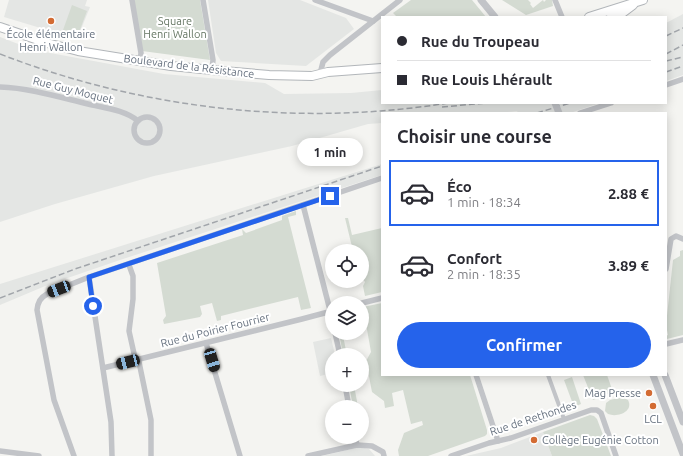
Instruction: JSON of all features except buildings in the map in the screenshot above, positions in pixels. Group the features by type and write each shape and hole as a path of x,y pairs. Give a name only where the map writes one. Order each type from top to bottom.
{"main road":[{"path":"592,16 640,1"},
{"path":"614,16 621,14 640,1"},
{"name":"Boulevard de la Résistance","path":"0,27 47,43 78,51 212,70 269,75 312,76 381,68"}],"street":[{"path":"132,0 141,53 140,61"},
{"path":"203,0 213,60 212,70"},
{"path":"315,0 373,21"},
{"path":"320,74 323,62 330,55 400,0"},
{"path":"481,0 494,16"},
{"path":"487,0 500,16"},
{"path":"555,0 562,16"},
{"path":"667,85 683,80"},
{"name":"Rue Guy Moquet","path":"0,87 16,87 36,91 122,112 138,121"},
{"path":"583,112 608,104"},
{"path":"147,118 156,122 160,131 156,140 147,143 138,139 134,130 138,121 147,118"},
{"path":"74,456 54,400 37,306 38,301 47,294 89,277 129,265 381,178"},
{"path":"303,205 327,296"},
{"path":"667,262 671,239 674,236 681,237"},
{"path":"129,265 133,276 133,298 129,331 135,358 140,362 151,420 151,456"},
{"path":"89,277 111,422 112,456"},
{"path":"369,301 381,298"},
{"name":"Rue du Poirier Fourrier","path":"103,368 325,313"},
{"path":"667,344 683,340"},
{"path":"206,343 240,456"},
{"path":"476,376 498,441"},
{"path":"548,376 564,419"},
{"path":"653,376 683,454"},
{"path":"665,376 683,422"},
{"name":"Rue de Rethondes","path":"450,456 511,438 591,410 596,410 601,413 616,456"},
{"path":"308,456 357,444 372,446 383,452 384,456"},
{"path":"0,451 39,456"}],"shaded area":[{"name":"École élémentaire Henri Wallon","path":"9,0 87,0 85,6 90,7 77,39 4,17"},
{"path":"208,0 300,0 346,18 354,29 306,66 221,61 216,53"},
{"path":"683,14 683,75 667,81 667,22"},
{"path":"0,37 34,50 164,74 265,83 284,94 351,93 381,90 381,104 597,104 573,112 381,112 381,123 368,124 292,146 154,176 55,204 0,222"},
{"path":"381,164 381,175 123,259 50,284 0,305 0,284"},
{"path":"325,339 331,340 333,348 325,348 325,375 320,376 313,342"},
{"name":"Collège Eugénie Cotton","path":"543,432 552,456 466,456 501,448"},
{"path":"360,447 369,449 375,456 322,456"}],"green space":[{"name":"Square Henri Wallon","path":"134,0 200,0 210,60 142,51"},
{"path":"411,0 472,0 485,16 396,16 393,13"},
{"path":"502,0 528,0 533,8 543,0 544,2 546,0 552,0 553,6 526,15"},
{"path":"72,5 87,11 78,35 63,30"},
{"path":"296,211 296,215 288,217 311,308 301,310 298,297 221,316 221,320 217,321 212,303 200,306 202,314 200,317 164,324 163,320 166,316 157,263 243,235 242,229 246,233 282,220 282,216"},
{"path":"345,218 348,218 352,235 381,228 381,292 365,296 363,288 369,288 369,244 351,244"},
{"path":"683,250 683,335 667,339 667,316 673,260 680,256 680,251"},
{"path":"381,303 381,376 470,376 487,434 428,456 399,456 398,450 404,433 423,425 422,421 411,424 403,390 392,393 394,406 385,408 384,401 372,392 369,376 369,356 371,352 369,340 369,306"},
{"path":"340,340 344,340 346,348 342,348"},
{"path":"583,376 607,376 613,392 593,400"},
{"path":"572,377 581,404 574,407 564,380"},
{"path":"350,392 355,392 357,400 352,400"},
{"path":"622,397 628,400 629,404 629,407 624,413 612,415 605,411 606,403 610,400"},
{"path":"590,415 597,419 611,456 552,456 543,432"}],"railway":[{"path":"667,36 683,28"},
{"path":"667,53 683,45"},
{"path":"0,54 54,73 109,88 165,100 221,108 278,113 335,113 392,110 440,104"},
{"path":"667,61 683,57"},
{"path":"667,72 683,66"},
{"path":"442,107 475,104"},
{"path":"540,112 567,104"},
{"path":"0,298 75,269 381,166"}],"place":[{"name":"École élémentaire Henri Wallon","path":"51,21"},
{"name":"Mag Presse","path":"649,393"},
{"name":"LCL","path":"653,406"},
{"name":"Collège Eugénie Cotton","path":"534,440"}],"route":[{"path":"93,306 89,277 129,265 330,196"}]}
